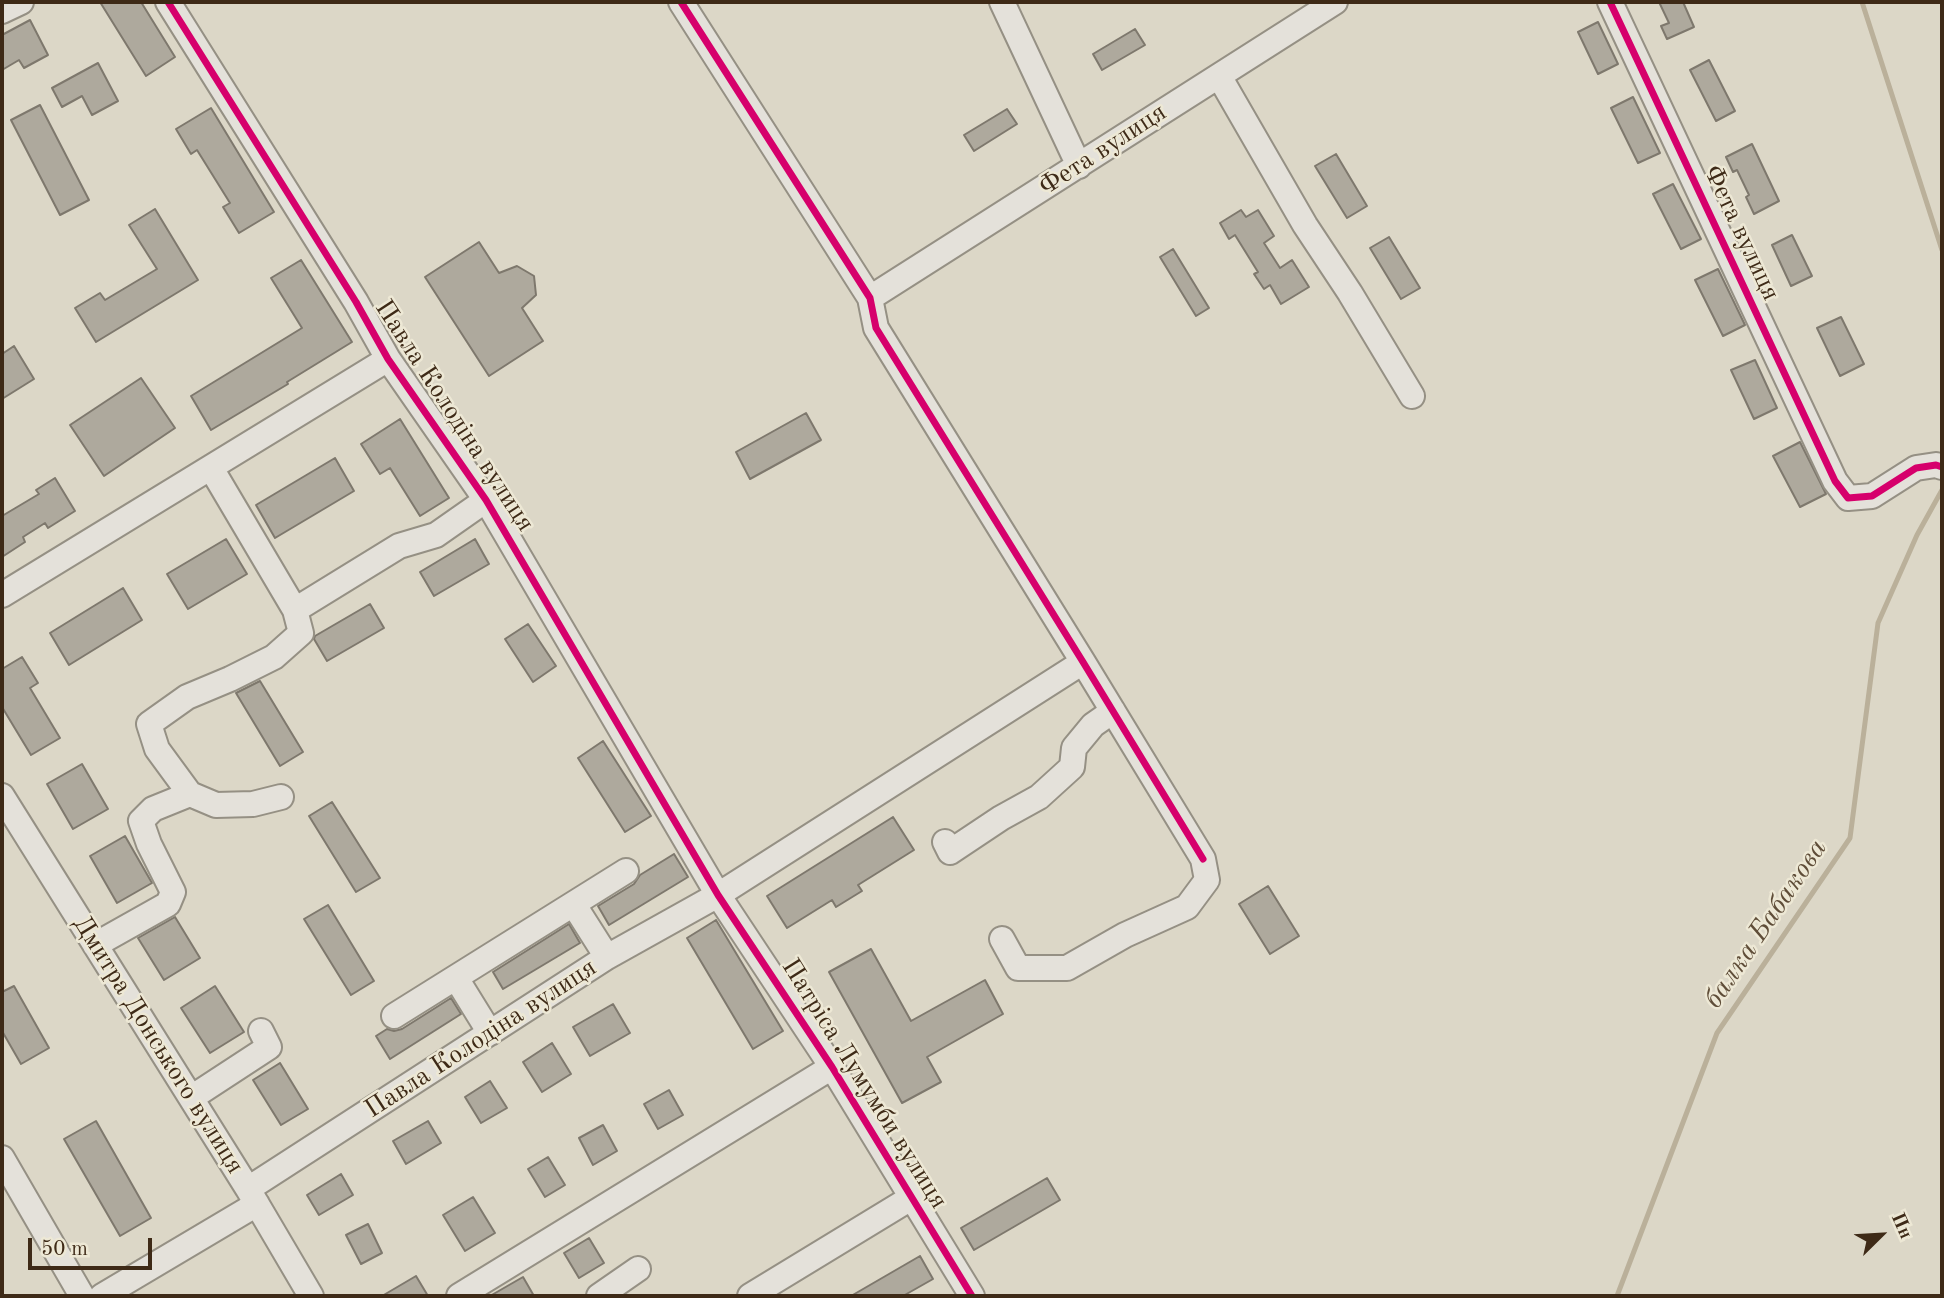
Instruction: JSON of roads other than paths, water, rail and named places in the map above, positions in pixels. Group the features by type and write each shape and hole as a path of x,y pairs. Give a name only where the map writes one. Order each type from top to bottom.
{"street":[{"path":"2,11 21,2"},
{"name":"Павла Колодіна вулиця","path":"168,2 356,302 388,359 486,500 718,895"},
{"path":"681,2 870,298 876,328 1203,859 1207,880 1187,907 1125,935 1067,968 1018,968 1002,939"},
{"path":"1002,2 1079,166"},
{"name":"Фета вулиця","path":"870,298 1335,2"},
{"name":"Фета вулиця","path":"1609,2 1835,481 1848,498 1872,496 1916,468 1936,465 1942,467"},
{"path":"1219,76 1305,225 1412,396"},
{"name":"Павла Колодіна вулиця","path":"2,595 388,359"},
{"path":"211,468 295,610 301,633 274,657 230,680 187,696 149,724 157,749 190,794 216,805 253,804 281,797"},
{"path":"295,610 399,545 436,535 486,500"},
{"name":"Павла Колодіна вулиця","path":"102,1296 490,1033 607,957 718,895 1083,662"},
{"path":"950,852 1001,818 1040,797 1072,767 1074,748 1093,725 1113,711"},
{"path":"95,945 168,904 173,892 149,844 141,821 152,809 190,794"},
{"name":"Дмитра Донського вулиця","path":"2,796 252,1196 311,1296"},
{"path":"394,1016 626,871"},
{"name":"Патріса Лумумби вулиця","path":"718,895 832,1067 972,1296"},
{"path":"573,905 607,957"},
{"path":"456,978 490,1033"},
{"path":"191,1098 269,1047 261,1031"},
{"name":"Патріса Лумумби вулиця","path":"459,1296 832,1067"},
{"path":"2,1158 82,1296"},
{"path":"750,1296 911,1198"},
{"path":"599,1296 638,1269"}],"waterway":[{"name":"балка Бабакова","path":"1862,2 1942,250"},
{"name":"балка Бабакова","path":"1617,1296 1717,1033 1850,838 1878,623 1917,535 1942,490"}]}
